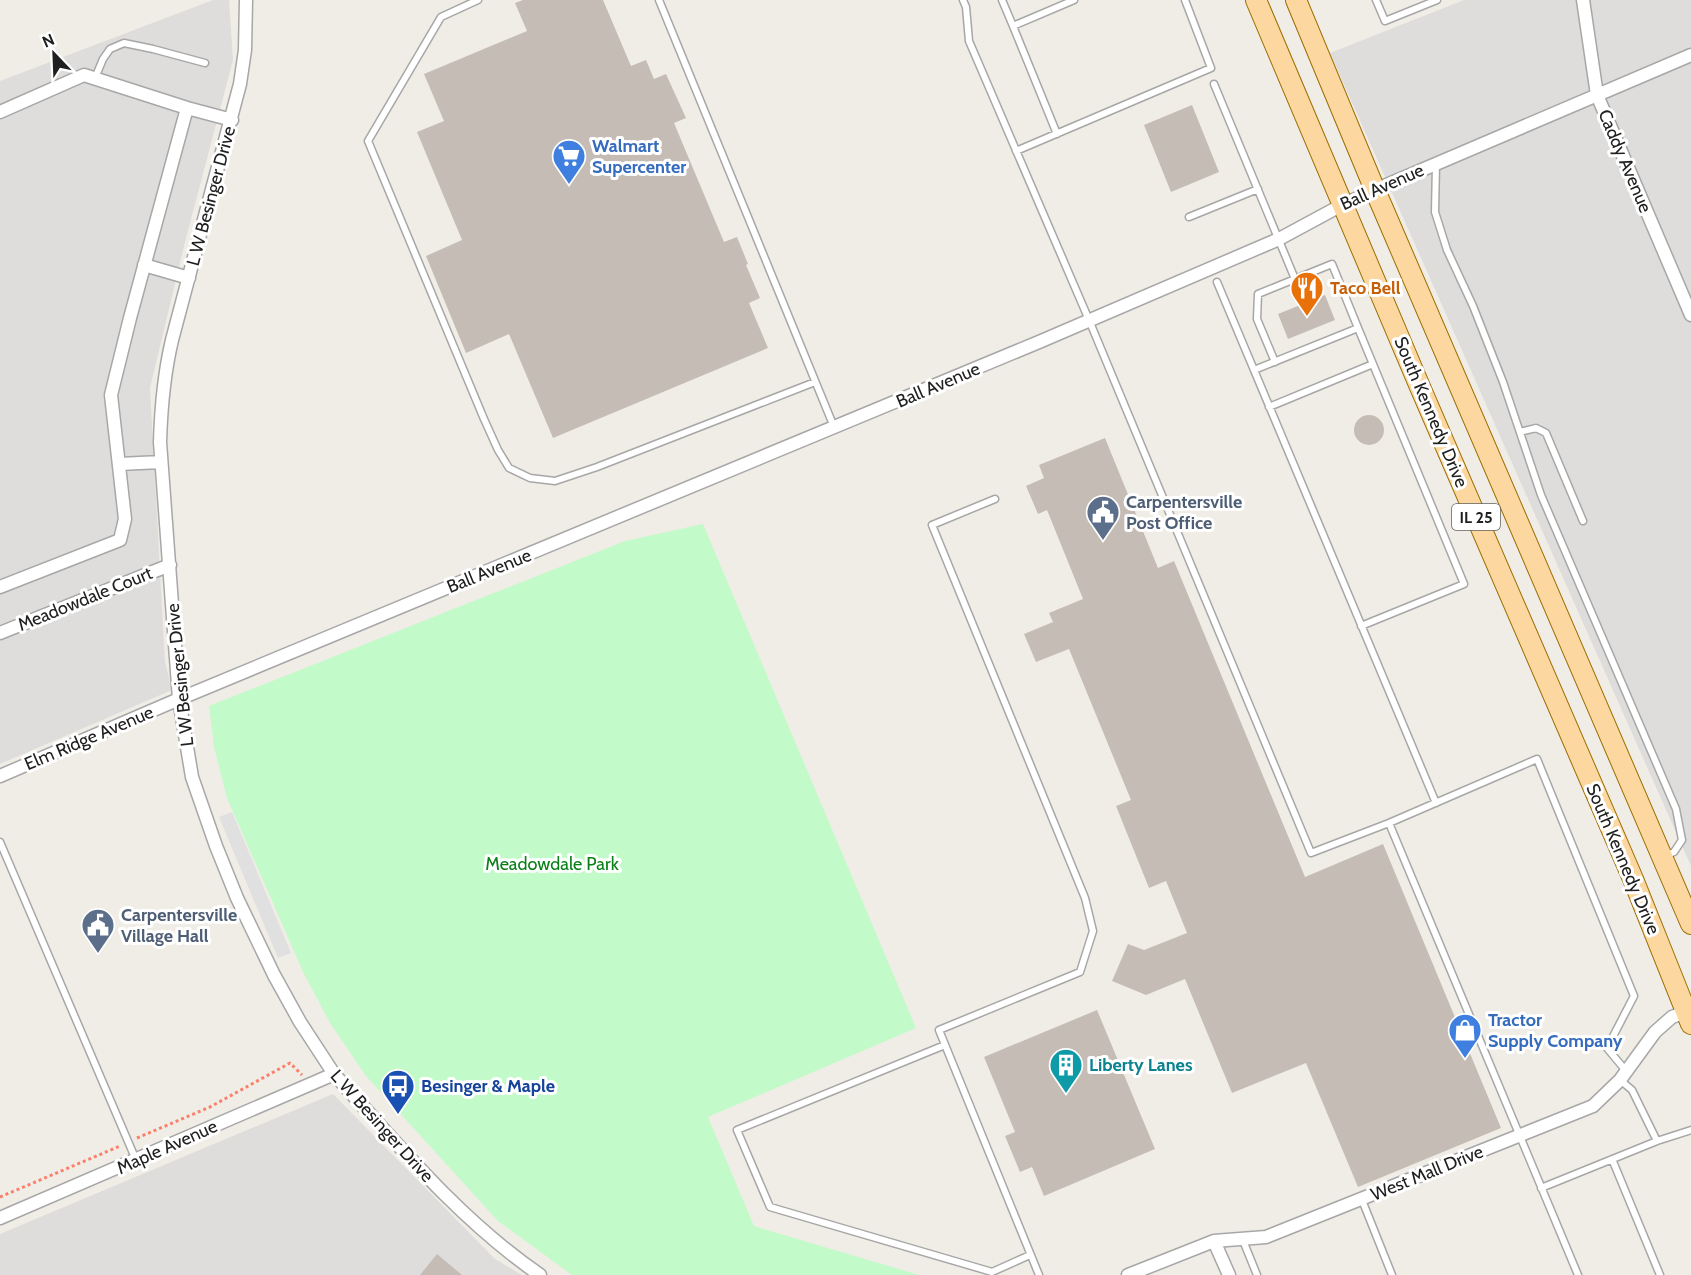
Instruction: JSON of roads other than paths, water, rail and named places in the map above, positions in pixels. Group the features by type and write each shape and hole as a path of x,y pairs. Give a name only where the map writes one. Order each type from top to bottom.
{"main road":[{"name":"South Kennedy Drive","path":"1256,0 1633,879 1689,1015"},
{"name":"South Kennedy Drive","path":"1296,0 1375,190 1691,924"}],"street":[{"name":"L W Besinger Drive","path":"246,0 245,50 240,84 165,370 161,402 161,462 179,699 192,777 220,856 274,975 300,1022 334,1074 459,1210 517,1260 540,1275"},
{"name":"Caddy Avenue","path":"1583,0 1597,95 1691,315"},
{"name":"Ball Avenue","path":"179,699 1089,320 1279,239 1342,204 1691,55"},
{"path":"0,112 84,75 186,108 232,120"},
{"path":"0,587 120,540 125,519 111,395 186,108"},
{"path":"144,265 189,278"},
{"path":"119,464 161,462"},
{"name":"Meadowdale Court","path":"0,633 170,565"},
{"name":"Elm Ridge Avenue","path":"0,776 179,699"},
{"name":"West Mall Drive","path":"1128,1275 1214,1240 1266,1237 1593,1106 1623,1075 1655,1032 1672,1017 1689,1015"},
{"name":"Maple Avenue","path":"0,1218 334,1074"},
{"path":"1214,1240 1229,1275"}],"lane":[{"path":"478,0 441,17 368,141 484,419 509,468 530,478 555,481 597,467 815,382"},
{"path":"659,0 834,428"},
{"path":"964,0 969,41 1089,320 1311,853 1389,823 1537,759 1634,996 1608,1048 1657,1141"},
{"path":"1002,0 1058,134"},
{"path":"1013,26 1074,0"},
{"path":"1016,151 1211,68 1185,0"},
{"path":"1376,0 1385,21 1437,0"},
{"path":"95,79 110,49 124,43 205,63"},
{"path":"1214,84 1295,279"},
{"path":"1436,163 1436,212 1447,250 1490,350 1541,495 1676,809 1682,840 1674,852 1663,857"},
{"path":"1189,217 1258,189"},
{"path":"1275,363 1257,319 1258,294 1332,264 1464,584 1361,626"},
{"path":"1217,282 1436,803"},
{"path":"1254,370 1358,328"},
{"path":"1269,406 1373,363"},
{"path":"1520,432 1536,428 1546,433 1583,521"},
{"path":"995,499 932,525 1085,898 1093,931 1080,972 939,1030 1039,1275"},
{"path":"1389,823 1578,1275"},
{"path":"0,842 136,1161"},
{"path":"945,1044 737,1130 770,1207 992,1272 1030,1255"},
{"path":"1541,1188 1657,1141 1691,1130"},
{"path":"1612,1159 1660,1275"},
{"path":"1362,1200 1392,1275"},
{"path":"1241,1238 1257,1275"}],"place":[{"name":"Walmart Supercenter","path":"569,185"},
{"name":"Taco Bell","path":"1307,317"},
{"name":"Carpentersville Post Office","path":"1103,541"},
{"name":"Carpentersville Village Hall","path":"98,954"},
{"name":"Tractor Supply Company","path":"1465,1059"},
{"name":"Liberty Lanes","path":"1066,1094"},
{"name":"Besinger & Maple","path":"398,1115"}],"park label":[{"name":"Meadowdale Park","path":"552,864"}]}
